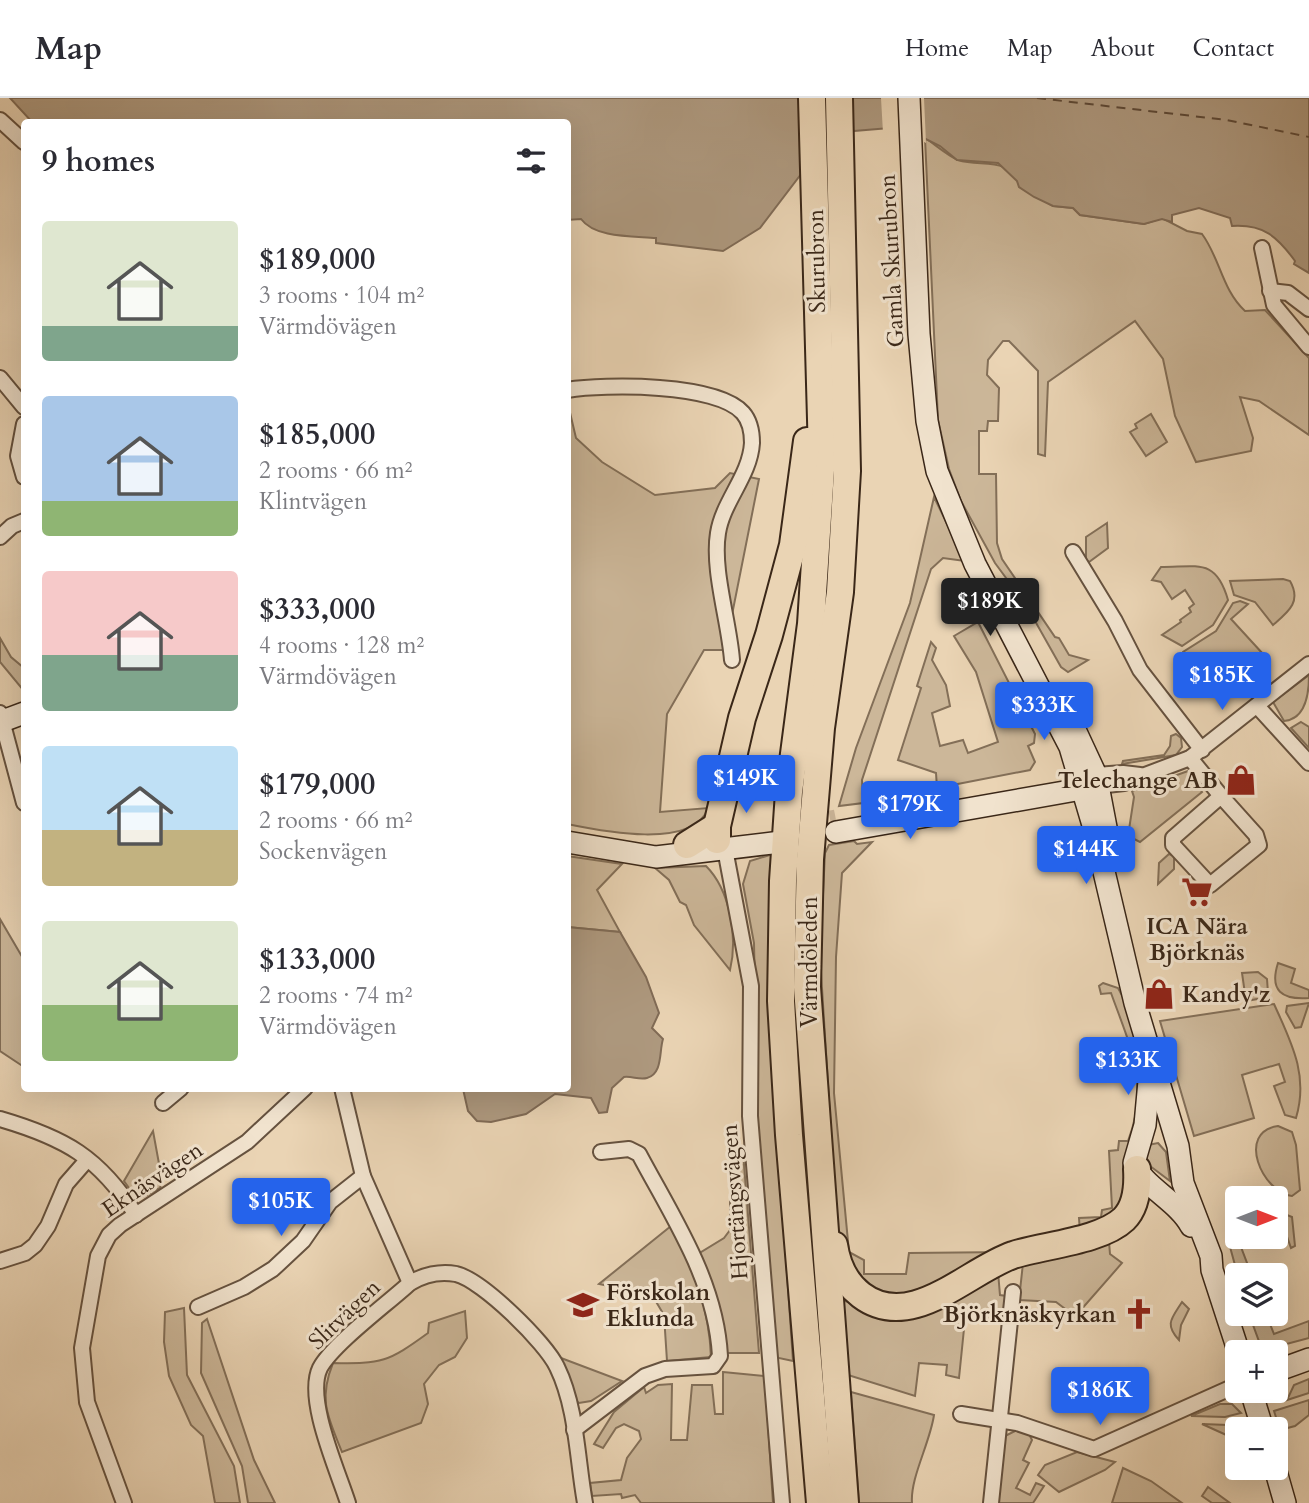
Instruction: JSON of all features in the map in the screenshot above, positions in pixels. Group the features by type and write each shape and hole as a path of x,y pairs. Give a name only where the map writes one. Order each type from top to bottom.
{"highway":[{"name":"Skurubron","path":"811,98 817,310 825,423"},
{"name":"Skurubron","path":"825,423 839,98"},
{"path":"687,845 723,842 732,761 825,423"},
{"name":"Värmdöleden","path":"825,423 840,592 821,728 810,859 807,987 811,1074 845,1503"},
{"name":"Värmdöleden","path":"820,1503 789,1135 781,947 789,792 807,662 820,526 825,423"},
{"path":"811,1074 821,1096 836,1259 852,1287 878,1304 906,1306 924,1302 976,1271 1008,1257 1114,1227 1133,1207 1137,1188 1138,1156"}],"main road":[{"name":"Gamla Skurubron","path":"909,98 919,334 927,421 937,471 975,564 1067,713 1089,781 1107,823 1120,937 1151,1061"},
{"path":"1,718 21,714"},
{"path":"836,826 1089,781"},
{"path":"571,843 656,857 723,842 780,837"},
{"path":"638,852 687,845"},
{"path":"1151,1061 1156,1067 1178,1146 1183,1183 1211,1256 1212,1270"},
{"path":"1151,1061 1149,1101 1138,1156 1188,1220 1212,1270 1235,1340"},
{"path":"1138,1156 1148,1137 1165,1135 1178,1146"},
{"path":"1288,1367 1309,1359"},
{"path":"1278,1480 1285,1503"}],"street":[{"path":"0,120 21,139"},
{"path":"1262,248 1274,305 1309,348"},
{"path":"1270,291 1288,293 1309,309"},
{"path":"0,378 21,403"},
{"path":"571,389 605,385 643,386 720,399 743,414 750,425 752,446 740,479 726,504 718,534 732,660"},
{"path":"21,440 18,456 21,466"},
{"path":"0,537 21,522"},
{"path":"1073,552 1115,621 1140,670 1222,796 1256,835 1259,845 1210,885 1173,845 1173,838 1222,796"},
{"path":"1089,781 1123,773 1141,776 1196,754 1309,664"},
{"path":"1258,707 1309,763"},
{"path":"1,718 5,756 21,796"},
{"name":"Hjortängsvägen","path":"723,842 751,986 750,1116 782,1503"},
{"path":"163,1103 176,1092"},
{"name":"Eknäsvägen","path":"124,1503 87,1402 82,1348 95,1267 103,1243 120,1225 247,1142 301,1092"},
{"path":"343,1092 363,1176 410,1283 442,1273 459,1275 477,1284 548,1350 562,1380 574,1430 585,1503"},
{"path":"0,1119 52,1135 73,1146 112,1181 136,1215"},
{"path":"574,1430 645,1376 665,1369 713,1366 720,1356 711,1301 690,1247 639,1154 629,1149 601,1152"},
{"path":"0,1261 25,1253 35,1245 48,1226 66,1184 87,1160"},
{"path":"198,1307 244,1287 273,1269 303,1241 330,1202 363,1176"},
{"name":"Slitvägen","path":"348,1503 317,1401 320,1369 330,1354 410,1283"},
{"path":"991,1503 1013,1292"},
{"path":"961,1414 999,1419 1094,1449 1225,1390"}],"shaded area":[{"path":"10,98 1309,98 1309,273 1294,264 1295,261 1288,252 1268,233 1252,227 1232,226 1230,218 1199,208 1172,215 1172,222 1162,219 1144,224 1080,215 1073,208 1053,206 1034,197 1019,187 1017,181 998,163 957,160 940,146 902,127 854,131 805,169 760,228 723,251 656,243 656,238 605,233 595,230 581,219 571,220 571,119 29,119"},
{"path":"925,138 958,160 993,164 1009,170 1020,187 1053,206 1073,208 1080,215 1144,224 1162,218 1187,231 1202,234 1237,303 1245,311 1265,310 1309,358 1309,435 1259,401 1240,397 1253,438 1251,451 1196,462 1175,416 1163,359 1135,321 1048,382 1045,456 1038,454 1038,371 1009,341 1003,341 988,360 987,375 999,388 998,421 988,421 987,431 979,431 979,474 996,474 997,543 1002,559 1069,655 1088,660 1068,672 1061,667 1026,605 995,563 961,501 949,469 938,420"},
{"path":"1151,414 1167,442 1146,456 1130,432 1137,428 1135,424"},
{"path":"571,417 576,438 602,462 655,495 715,488 730,473 759,479 725,650 704,650 667,714 660,812 708,808 699,821 685,829 666,833 601,830 571,825"},
{"path":"934,497 965,561 943,558 931,569 862,780 863,803 839,806 856,748 910,603"},
{"path":"1107,523 1108,548 1089,562 1086,560 1086,537"},
{"path":"1195,566 1211,571 1218,577 1228,600 1213,625 1182,646 1162,635 1181,622 1180,620 1191,612 1189,608 1194,604 1185,590 1172,599 1161,582 1152,580 1161,567"},
{"path":"1230,581 1290,581 1295,595 1294,601 1273,625 1255,602 1234,595"},
{"path":"1240,601 1248,604 1231,619 1263,654 1230,656 1258,658 1261,661 1234,686 1190,680 1177,665 1183,652 1216,631 1233,603"},
{"path":"978,622 1035,734 1034,743 1028,746 1035,762 1030,770 937,788 936,773 898,760 921,688 917,686 931,642 936,648 932,660 946,685 950,706 932,713 940,746 963,740 968,753 998,742 976,672 954,636"},
{"path":"0,638 11,657 21,665 21,687 0,662"},
{"path":"1309,675 1307,697 1302,710 1297,716 1284,721 1273,702"},
{"path":"1301,722 1309,727 1309,748 1291,728"},
{"path":"1176,734 1181,738 1182,747 1176,755 1122,764 1123,761 1164,755 1170,746 1171,736"},
{"path":"1188,771 1202,792 1140,842 1128,836 1134,797 1132,791"},
{"path":"854,841 857,844 872,842 842,873 836,957 834,1093 849,1252 864,1260 864,1274 906,1274 909,1253 1009,1252 921,1296 878,1294 846,1264 837,1228 820,956 825,853 829,845"},
{"path":"773,854 769,1012 793,1361 774,1357 758,1144 754,943 743,884 750,861"},
{"path":"1169,854 1174,856 1174,869 1158,884 1159,863"},
{"path":"571,857 622,864 597,890 620,932 571,927"},
{"path":"706,866 721,888 730,915 733,943 730,970 694,925 686,905 680,902 669,880 655,868"},
{"path":"0,919 21,955 21,1065 0,1051"},
{"path":"571,927 620,932 646,977 659,1013 652,1028 663,1039 656,1072 641,1079 624,1077 612,1088 607,1112 599,1113 591,1098 555,1094 526,1114 491,1122 477,1121 468,1111 464,1092 571,1092"},
{"path":"795,951 828,1421 830,1503 794,1031"},
{"path":"1278,963 1295,969 1291,983 1309,990 1309,998 1292,997 1280,992 1275,981"},
{"path":"1258,972 1267,979 1268,993 1263,998 1246,1001 1242,973"},
{"path":"1103,983 1118,988 1133,1019 1145,1071 1144,1106 1141,1123 1129,1153 1130,1185 1125,1204 1107,1222 1080,1233 1079,1218 1101,1217 1102,1210 1112,1208 1109,1151 1118,1150 1119,1141 1128,1141 1137,1101 1131,1048 1111,993 1101,994 1099,986"},
{"path":"1309,1003 1301,1027 1295,1028 1286,1012 1287,1006"},
{"path":"1274,1004 1292,1045 1299,1073 1296,1118 1285,1115 1274,1086 1285,1082 1279,1064 1242,1075 1254,1118 1194,1136 1160,1021"},
{"path":"1278,1126 1292,1132 1296,1145 1300,1190 1292,1196 1288,1195 1288,1186 1271,1184 1258,1162 1258,1139 1265,1131"},
{"path":"153,1131 162,1180 160,1188 143,1197 134,1195 124,1181"},
{"path":"1158,1143 1166,1152 1170,1181 1146,1163 1144,1154 1148,1145"},
{"path":"737,1151 743,1152 759,1353 725,1353 698,1254 724,1238 730,1230 730,1157"},
{"path":"1288,1215 1292,1217 1295,1246 1291,1248 1288,1240"},
{"path":"671,1226 687,1258 704,1305 711,1357 667,1361 664,1315 652,1295 599,1284"},
{"path":"1109,1242 1110,1254 1122,1263 1080,1311 1068,1311 1056,1302 1019,1300 1023,1263"},
{"path":"1231,1250 1242,1250 1247,1263 1234,1263"},
{"path":"998,1272 1000,1295 1007,1296 1004,1319 997,1318 996,1322 965,1319 959,1378 946,1375 947,1365 919,1363 915,1396 848,1375 843,1300 892,1320 921,1317"},
{"path":"1182,1302 1189,1309 1181,1325 1179,1340 1172,1330 1171,1321"},
{"path":"184,1308 187,1375 234,1466 240,1503 215,1503 203,1436 191,1425 169,1376 164,1342 165,1312"},
{"path":"465,1311 467,1338 455,1357 439,1365 424,1384 428,1404 421,1423 342,1452 327,1408 326,1388 333,1363 374,1362 393,1356 428,1333 429,1323"},
{"path":"207,1319 254,1460 275,1503 248,1503 242,1466 201,1373 202,1323"},
{"path":"1309,1321 1309,1338 1288,1344 1288,1340 1259,1340 1253,1326 1271,1326 1274,1334"},
{"path":"561,1358 622,1381 591,1401 579,1403 574,1399"},
{"path":"723,1372 765,1376 773,1503 641,1503 635,1495 622,1498 621,1494 592,1496 590,1483 621,1480 627,1458 641,1439 639,1431 624,1424 616,1428 603,1448 594,1444 614,1412 644,1387 646,1393 658,1385 672,1384 671,1440 687,1440 692,1385 712,1385 715,1414 723,1414"},
{"path":"1309,1379 1309,1393 1288,1400 1294,1385"},
{"path":"851,1392 934,1415 914,1483 912,1503 859,1503"},
{"path":"1309,1400 1309,1415 1295,1426 1288,1428 1288,1417 1276,1417 1274,1411"},
{"path":"1220,1404 1232,1404 1241,1413 1225,1417 1191,1416"},
{"path":"1202,1424 1225,1425 1225,1434"},
{"path":"1017,1430 1029,1434 1032,1440 1023,1460 1029,1463 1016,1488 1030,1495 1036,1483 1044,1486 1033,1503 998,1503 1005,1436"},
{"path":"1077,1452 1115,1462 1105,1470 1059,1492 1038,1475 1045,1465"},
{"path":"1123,1468 1151,1481 1182,1503 1112,1503"},
{"path":"1208,1487 1230,1503 1212,1503 1202,1496"}],"pier":[{"path":"881,98 924,98 926,143 902,130 883,133"}],"ferry route":[{"path":"1037,98 1227,120 1309,137"}],"tunnel":[{"path":"800,827 836,820"}],"place":[{"name":"Telechange AB","path":"1241,780"},
{"name":"ICA Nära Björknäs","path":"1197,892"},
{"name":"Kandy'z","path":"1159,994"},
{"name":"Förskolan Eklunda","path":"583,1305"},
{"name":"Björknäskyrkan","path":"1139,1314"}]}
